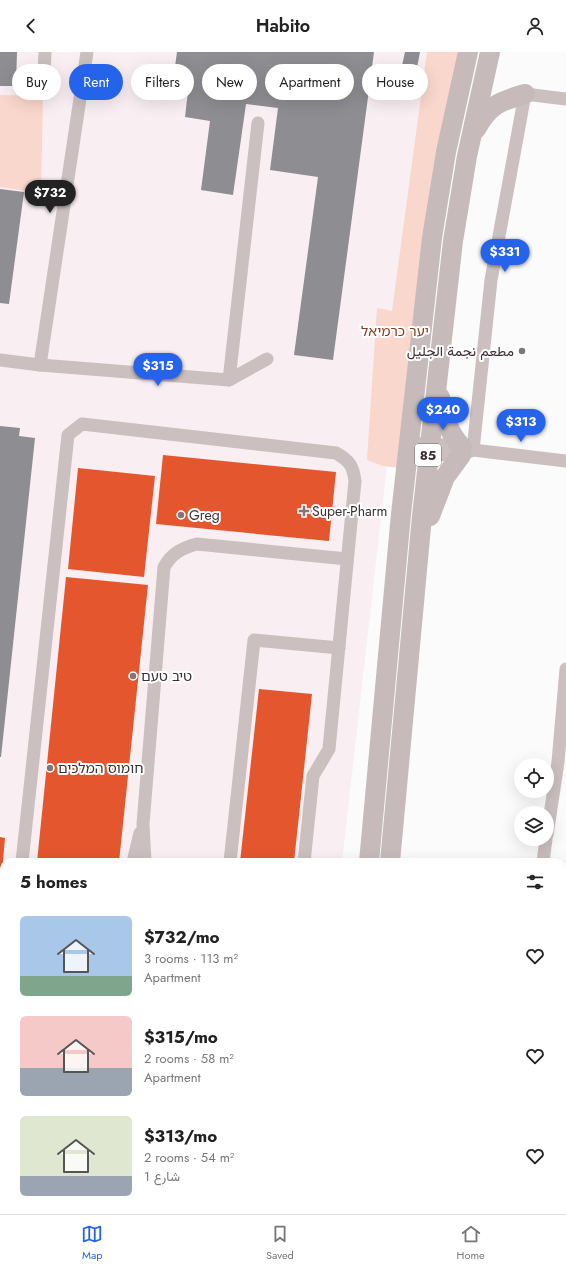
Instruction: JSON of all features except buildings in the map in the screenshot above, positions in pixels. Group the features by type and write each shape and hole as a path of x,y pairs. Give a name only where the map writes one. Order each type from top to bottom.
{"highway":[{"name":"85","path":"369,858 409,444 439,192 468,52"},
{"name":"85","path":"390,858 418,552 453,240 470,140 490,52"},
{"path":"490,52 494,76 498,83 512,93 525,94"},
{"path":"470,140 482,118 493,106 505,99 525,94"},
{"path":"418,552 438,492 445,477 465,451 449,430 444,418 437,383"}],"street":[{"path":"44,64 45,52"},
{"path":"40,365 87,52"},
{"path":"465,451 491,280 525,94 566,99"},
{"path":"229,380 258,123"},
{"path":"0,360 40,365 229,380 267,360"},
{"path":"22,858 68,435 82,424 336,453 346,458 353,468 355,481 329,749 313,776 304,858"},
{"path":"409,444 429,448 446,456 465,451 566,461"},
{"path":"145,858 143,824 164,567 169,559 186,547 197,544 347,559"},
{"path":"230,858 254,640 339,648"},
{"path":"551,806 558,762 566,669"},
{"path":"134,858 143,824"},
{"path":"544,858 545,846"}],"shaded area":[{"path":"0,52 438,52 428,104 342,858 0,858"}],"green space":[{"name":"יער כרמיאל","path":"427,52 463,52 400,468 383,466 367,460 377,308 392,311 421,100 428,100 428,64 425,64"},
{"path":"0,95 12,95 12,100 43,100 41,193 0,187"}],"place":[{"name":"مطعم نجمة الجليل","path":"522,351"},
{"name":"Super-Pharm","path":"304,511"},
{"name":"Greg","path":"181,515"},
{"name":"טיב טעם","path":"133,676"},
{"name":"חומוס המלכים","path":"50,768"}]}
